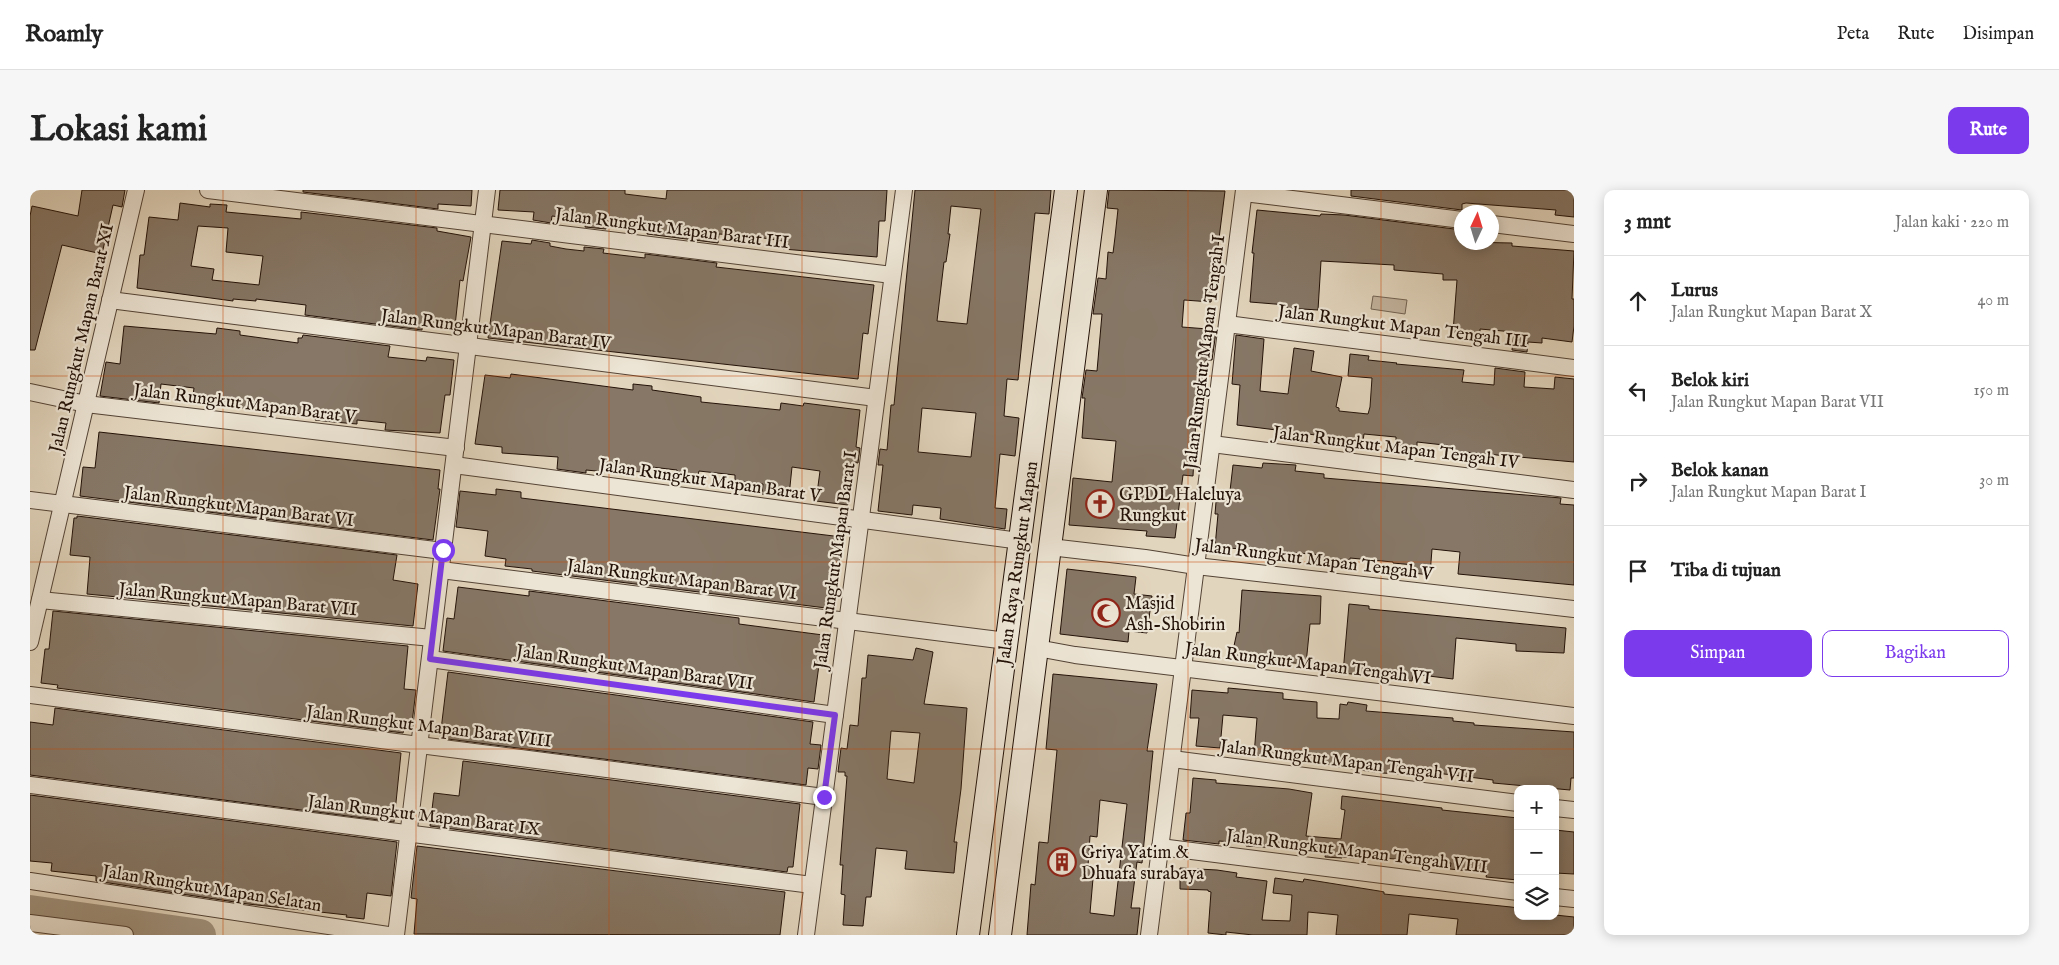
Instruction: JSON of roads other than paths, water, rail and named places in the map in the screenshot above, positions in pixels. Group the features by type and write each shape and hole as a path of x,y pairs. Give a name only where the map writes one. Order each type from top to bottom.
{"street":[{"name":"Jalan Rungkut Mapan Barat XI","path":"30,642 136,190"},
{"name":"Jalan Rungkut Mapan Barat III","path":"208,190 892,275"},
{"path":"396,935 487,190"},
{"name":"Jalan Rungkut Mapan Barat I","path":"806,935 904,190"},
{"name":"Jalan Raya Rungkut Mapan","path":"968,935 1066,190"},
{"name":"Jalan Raya Rungkut Mapan","path":"1000,935 1096,190"},
{"path":"1244,191 1454,219"},
{"name":"Jalan Rungkut Mapan Tengah I","path":"1149,935 1244,191"},
{"path":"1499,225 1574,234"},
{"name":"Jalan Rungkut Mapan Barat IV","path":"110,300 876,398"},
{"path":"1052,300 1081,301"},
{"name":"Jalan Rungkut Mapan Tengah III","path":"1227,324 1574,368"},
{"name":"Jalan Rungkut Mapan Barat V","path":"30,392 86,404 456,448"},
{"name":"Jalan Rungkut Mapan Tengah IV","path":"1212,444 1574,490"},
{"name":"Jalan Rungkut Mapan Barat V","path":"454,465 1020,541"},
{"name":"Jalan Rungkut Mapan Barat VI","path":"30,500 443,550"},
{"name":"Jalan Rungkut Mapan Tengah V","path":"1050,547 1574,610"},
{"name":"Jalan Rungkut Mapan Barat VI","path":"441,570 1007,641"},
{"name":"Jalan Rungkut Mapan Barat VII","path":"40,600 432,638"},
{"name":"Jalan Rungkut Mapan Tengah VI","path":"1037,648 1075,655 1574,716"},
{"name":"Jalan Rungkut Mapan Barat VII","path":"430,659 835,715"},
{"name":"Jalan Rungkut Mapan Barat VIII","path":"30,695 824,797"},
{"name":"Jalan Rungkut Mapan Tengah VII","path":"1172,759 1514,802"},
{"name":"Jalan Rungkut Mapan Barat IX","path":"30,785 812,885"},
{"path":"1559,808 1574,810"},
{"name":"Jalan Rungkut Mapan Tengah VIII","path":"1160,847 1514,891"},
{"name":"Jalan Rungkut Mapan Selatan","path":"30,881 388,935"},
{"path":"1559,897 1574,899"},
{"path":"30,923 125,935"}],"waterway":[{"path":"30,911 200,935"}],"place":[{"name":"GPDL Haleluya Rungkut","path":"1100,504"},
{"name":"Masjid Ash-Shobirin","path":"1106,613"},
{"name":"Griya Yatim & Dhuafa surabaya","path":"1062,862"}]}
